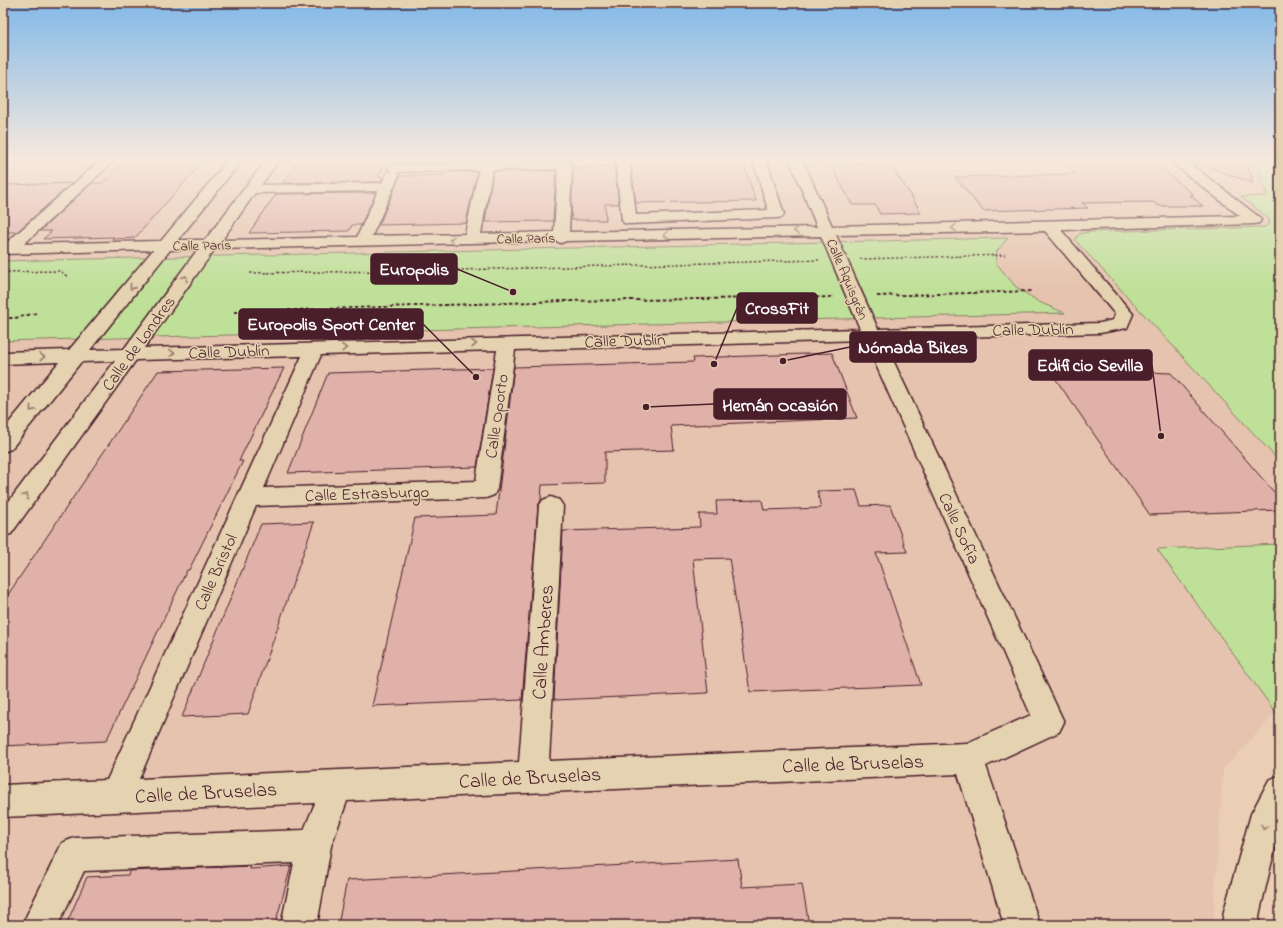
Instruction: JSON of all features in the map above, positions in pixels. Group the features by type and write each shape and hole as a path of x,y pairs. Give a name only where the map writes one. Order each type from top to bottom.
{"main road":[{"path":"6,249 59,202"},
{"path":"3,444 201,202"},
{"name":"Calle de Londres","path":"3,527 240,202"},
{"path":"362,242 380,202"},
{"path":"472,240 479,202"},
{"path":"561,238 563,202"},
{"path":"627,202 629,220 777,214 773,202"},
{"name":"Calle Aquisgrán","path":"814,202 871,334"},
{"name":"Calle París","path":"6,249 561,238 1254,220 1231,202"},
{"name":"Calle Dublín","path":"3,358 1100,328 1121,324 1124,314 1049,226"},
{"name":"Calle Sofía","path":"871,334 1049,722"},
{"name":"Calle Oporto","path":"486,489 507,344"},
{"name":"Calle Bristol","path":"116,796 314,349"},
{"name":"Calle Estrasburgo","path":"249,496 486,489"},
{"name":"Calle Amberes","path":"533,777 551,506"},
{"name":"Calle de Bruselas","path":"3,801 968,758 1049,722"},
{"path":"968,758 1022,925"},
{"path":"299,925 314,846 337,786"},
{"path":"1240,925 1242,911 1267,814 1280,791"},
{"path":"40,925 74,855 314,846"}],"path":[{"path":"250,273 450,270 1005,255"},
{"path":"3,272 60,271 68,277"},
{"path":"234,312 573,301 1032,291"},
{"path":"3,318 15,318 37,313"}],"shaded area":[{"path":"3,202 1280,202 1280,708 1223,770 1213,925 3,925"}],"green space":[{"path":"1248,202 1280,202 1280,462 1075,240 1079,234 1088,232 1265,227 1270,223 1268,218"},
{"path":"1008,238 997,251 996,263 1016,287 1039,302 1065,313 3,341 3,261"},
{"path":"1280,544 1280,708 1276,713 1157,549"}],"building":[{"path":"3,202 50,202 17,232 3,232"},
{"path":"71,202 167,202 135,238 112,239 114,237 43,239 52,231 40,231"},
{"path":"270,202 372,202 361,225 352,225 349,231 249,233"},
{"path":"389,202 470,202 466,223 379,225"},
{"path":"488,202 554,202 553,221 485,222"},
{"path":"572,202 619,202 619,204 605,204 606,220 571,220"},
{"path":"636,202 678,202 636,203"},
{"path":"851,202 915,202 921,213 880,214 875,205 852,205"},
{"path":"976,202 1131,202 1082,203 1088,208 983,211"},
{"path":"1153,202 1199,202 1203,206 1159,206"},
{"path":"832,353 857,418 671,426 674,450 605,452 605,483 542,485 541,500 538,506 522,700 372,706 415,518 496,515 514,367 694,362 693,358"},
{"path":"284,368 239,461 243,461 189,570 187,570 106,741 3,746 3,602 158,371"},
{"path":"493,368 477,467 288,473 328,373"},
{"path":"1048,368 1171,373 1280,499 1280,510 1150,515"},
{"path":"856,490 861,506 890,505 907,552 876,553 921,685 750,692 729,558 693,559 708,693 554,699 563,531 700,527 699,514 717,514 716,501 762,500 764,510 821,508 817,491"},
{"path":"314,522 248,714 182,717 261,524"},
{"path":"738,859 742,887 802,884 809,925 338,925 347,880"},
{"path":"251,866 250,869 291,866 275,925 66,925 87,877 128,875 129,871"}],"place":[{"name":"Europolis","path":"513,292"},
{"name":"Nómada Bikes","path":"783,361"},
{"name":"CrossFit","path":"714,364"},
{"name":"Europolis Sport Center","path":"476,377"},
{"name":"Hernán Ocasión","path":"646,407"},
{"name":"Edificio Sevilla","path":"1161,436"}]}
